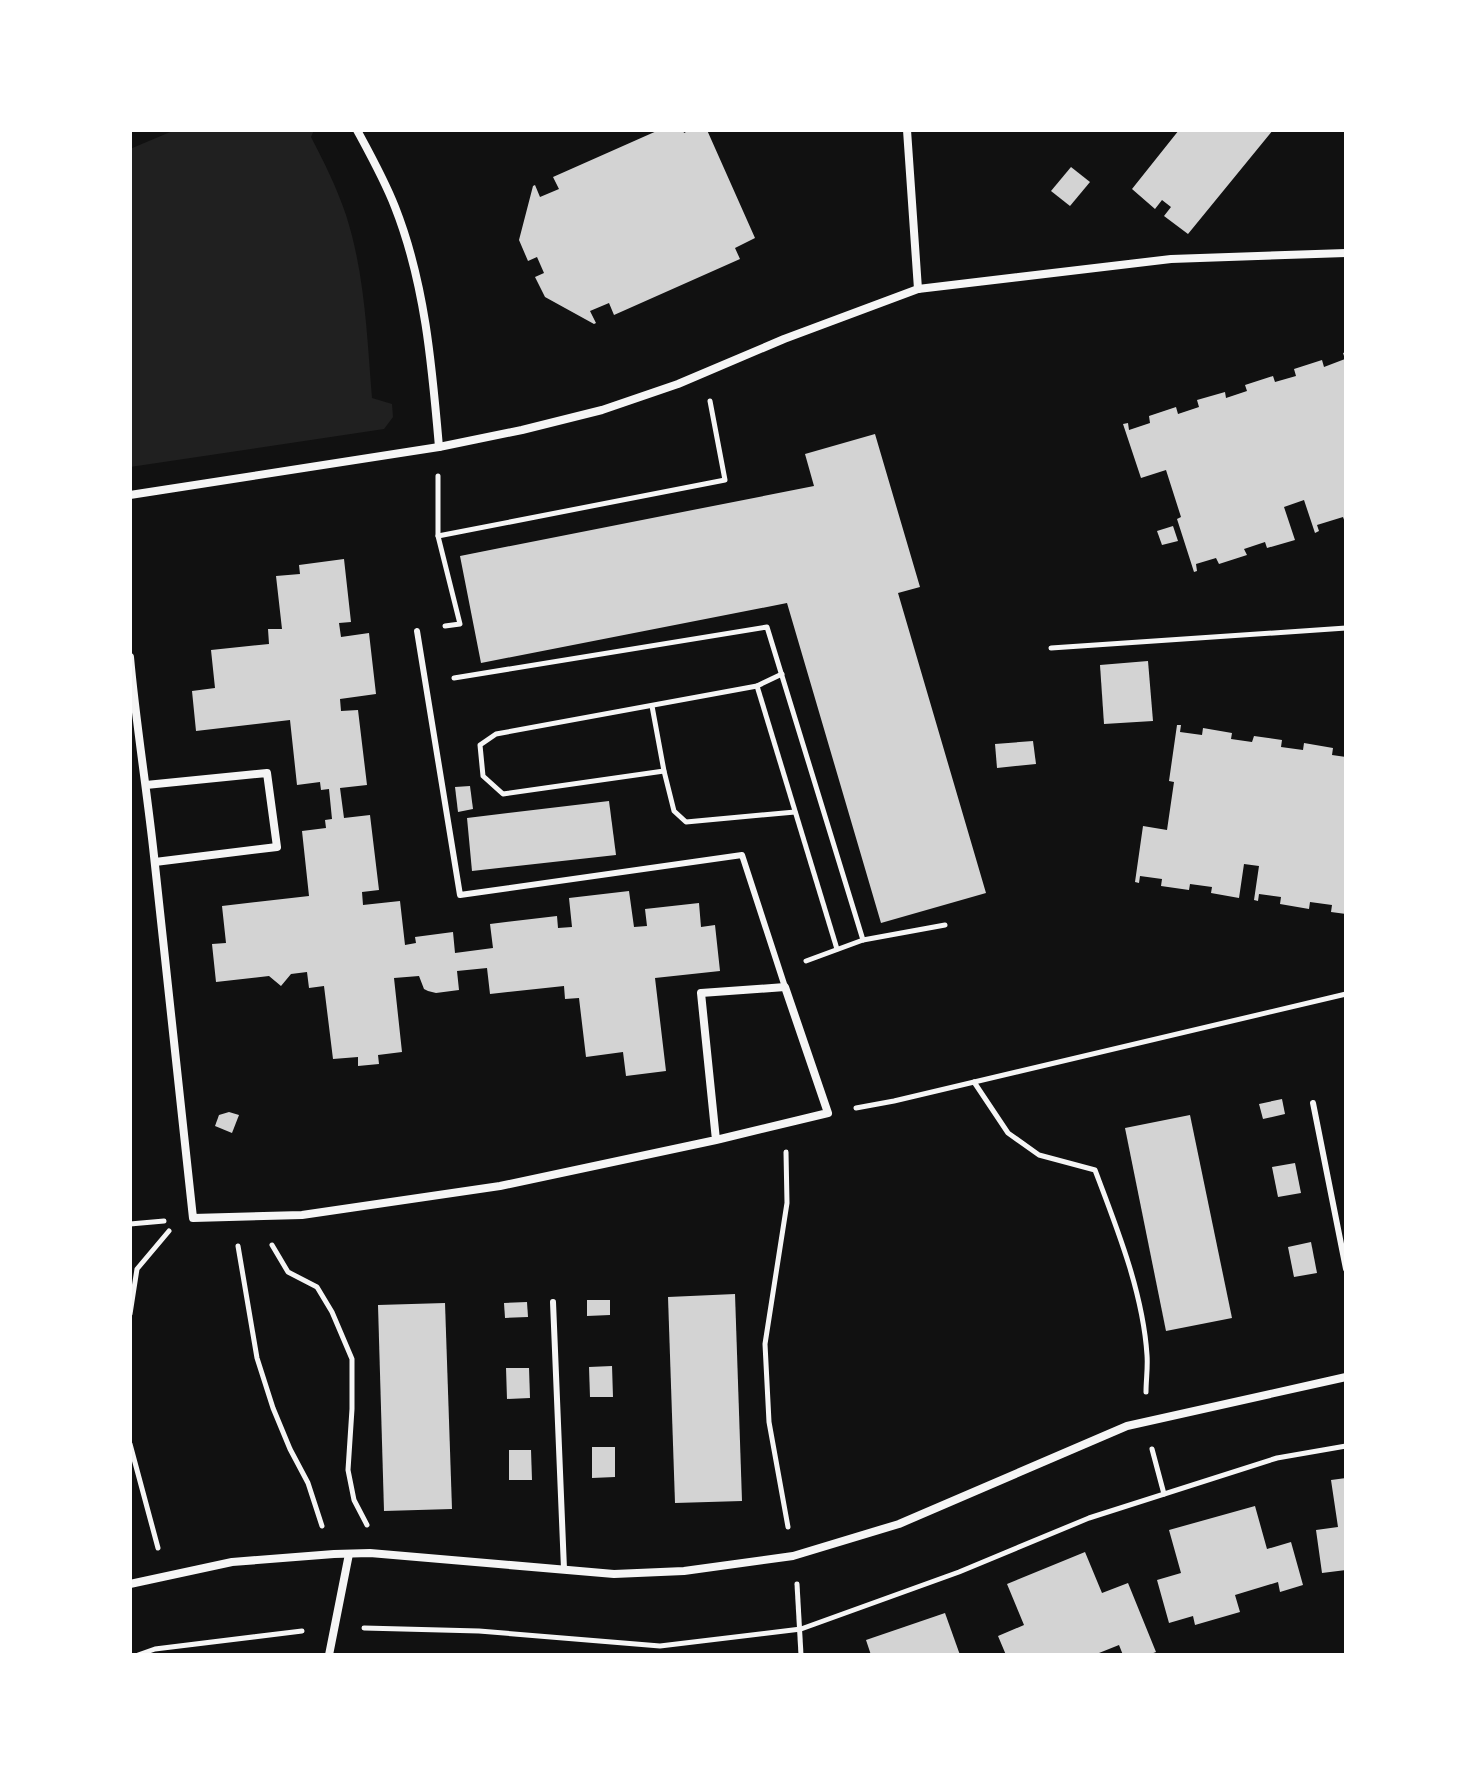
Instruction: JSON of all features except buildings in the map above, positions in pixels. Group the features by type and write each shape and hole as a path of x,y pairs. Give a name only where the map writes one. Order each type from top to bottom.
{"street":[{"path":"357,130 395,206 414,266 432,358 439,447"},
{"path":"907,130 918,289"},
{"path":"130,495 439,447 602,410 678,384 784,339 918,289 1171,259 1346,253"},
{"path":"130,657 133,721 146,785 193,1218 302,1215 500,1186 716,1140 828,1113 785,987 701,993 716,1140"},
{"path":"146,785 267,773 277,847 155,862"},
{"path":"130,1584 232,1562 330,1554 382,1554 614,1574 684,1571 793,1556 899,1524 1127,1426 1346,1377"},
{"path":"329,1655 349,1554"}],"lane":[{"path":"417,631 460,895 742,855 785,987"},
{"path":"1313,1103 1346,1269"},
{"path":"553,1302 564,1569"}],"path":[{"path":"438,536 725,480 704,373"},
{"path":"417,631 460,624 438,536 439,447"},
{"path":"425,683 767,627 863,940"},
{"path":"1051,648 1346,628"},
{"path":"664,771 503,794 483,776 480,745 496,734 757,686 782,674"},
{"path":"757,686 837,949"},
{"path":"652,706 674,811 686,822 795,812"},
{"path":"779,971 863,940 945,925"},
{"path":"828,1113 894,1101 1346,994"},
{"path":"974,1082 1008,1133 1039,1155 1095,1170 1125,1250 1140,1309 1147,1355 1145,1422 1164,1494"},
{"path":"785,1123 787,1203 765,1344 769,1422 797,1577 801,1655"},
{"path":"271,1216 273,1247 288,1272 317,1287 332,1312 352,1359 348,1470 354,1500 382,1554"},
{"path":"233,1217 257,1358 273,1408 308,1483 330,1554"},
{"path":"130,1314 137,1269 171,1229"},
{"path":"130,1444 165,1576"}],"shaded area":[{"path":"175,130 314,130 311,137 342,205 357,260 372,398 392,404 393,417 384,429 130,467 130,149"}]}
